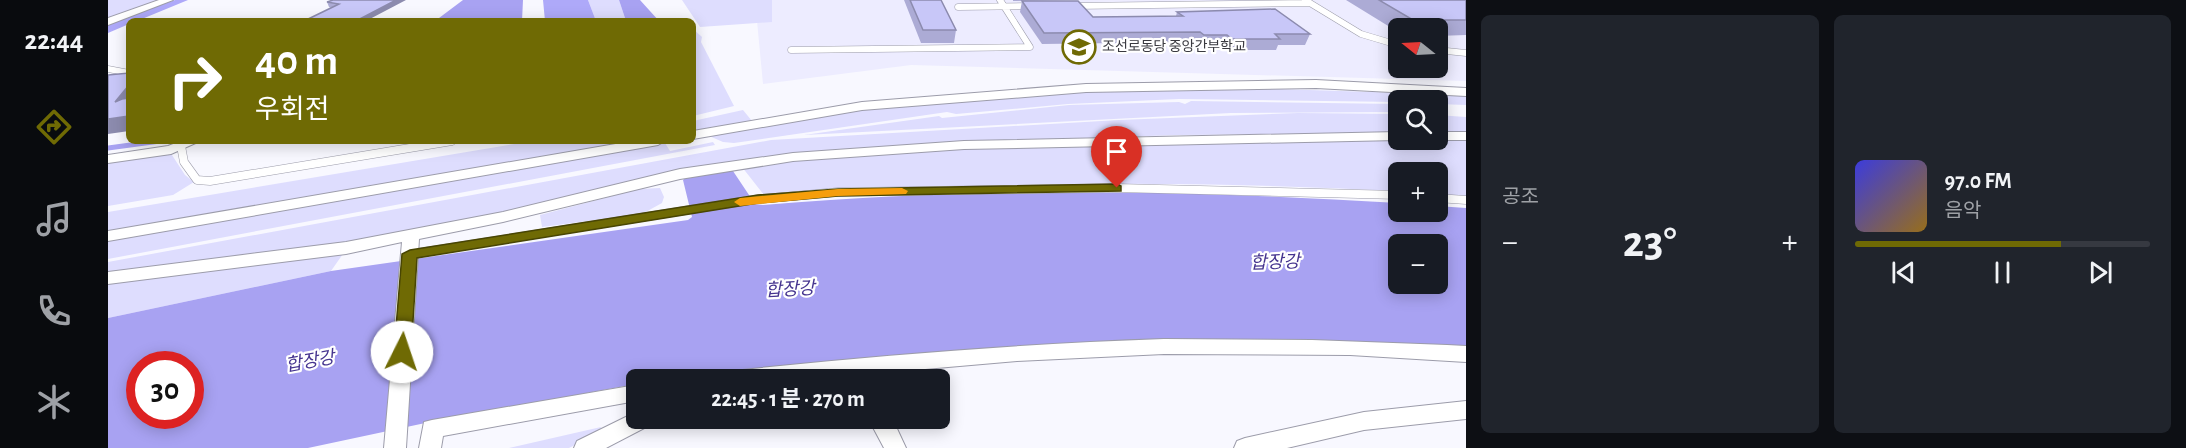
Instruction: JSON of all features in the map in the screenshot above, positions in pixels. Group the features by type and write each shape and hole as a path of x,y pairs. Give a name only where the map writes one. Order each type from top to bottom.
{"street":[{"path":"108,21 168,0"},
{"path":"696,134 862,106 1086,88 1316,84 1466,92"},
{"path":"108,278 346,248 504,217 680,174 793,157 964,145 1388,136"},
{"path":"1448,136 1466,136"},
{"path":"108,159 187,144"},
{"path":"108,236 641,144"},
{"path":"395,448 411,236"},
{"path":"861,369 1016,353 1154,345 1397,349 1465,354"},
{"path":"430,448 432,429 626,395"},
{"path":"1245,448 1364,421 1466,410"},
{"path":"585,448 626,427"},
{"path":"887,429 895,448"}],"lane":[{"path":"791,50 1030,47 1000,0"},
{"path":"1063,6 1307,2 1366,38 1388,43"},
{"path":"958,7 1039,6"},
{"path":"1448,51 1466,53"},
{"path":"108,69 126,72"},
{"path":"187,144 184,162 197,180 210,181 434,144"},
{"path":"410,255 692,212 758,199 838,192 1117,188 1388,195"},
{"path":"1448,199 1466,200"}],"shaded area":[{"path":"108,0 162,0 108,19"},
{"path":"175,0 188,0 144,18 126,18 126,25 108,33 108,24"},
{"path":"543,0 588,0 595,18 545,18"},
{"path":"588,0 619,0 625,18 595,18"},
{"path":"682,0 772,0 772,22 700,27"},
{"name":"조선로동당 중앙간부학교","path":"755,0 1466,0 1466,81 911,65 763,84"},
{"path":"696,32 702,37 701,42 734,106 696,115"},
{"path":"1217,87 1388,92 1388,102 1179,99 1068,104 956,114 947,112 734,143 723,142 707,135 862,109 1050,93"},
{"path":"1448,94 1466,95 1466,105 1448,104"},
{"path":"1191,101 1388,104 1388,112 1231,113 804,135 939,116 942,118 1069,105 1179,102 1185,104"},
{"path":"743,110 752,121 696,131 696,120"},
{"path":"1298,113 1388,114 1388,133 1179,135 962,142 794,154 680,170 504,213 338,246 108,275 108,262 771,140 1119,120"},
{"path":"1448,116 1466,117 1466,134 1448,133"},
{"path":"1388,140 1388,150 1448,150 1448,140 1466,140 1466,197 1448,195 1448,162 1388,162 1388,191 1241,185 1004,185 925,188 768,200 742,167 922,151 1013,146 1194,141"},
{"path":"713,142 715,145 108,259 108,241 659,144 666,144 670,151"},
{"path":"514,144 623,144 108,233 108,212"},
{"path":"170,152 185,175 194,182 173,195 108,206 108,162"},
{"path":"660,188 664,197 662,203 642,214 542,227 540,215 639,189"},
{"path":"345,251 331,271 108,318 108,281"},
{"path":"601,427 599,433 569,448 509,448"}],"water":[{"path":"463,0 523,0 522,18 439,18"},
{"path":"619,0 640,0 656,18 625,18"},
{"name":"합장강","path":"726,168 733,171 755,204 763,205 921,195 1080,192 1239,195 1388,202 1388,222 1448,222 1448,207 1466,208 1466,351 1026,347 776,369 626,369 626,386 430,422 308,448 108,448 108,318 331,271 688,220 692,217 683,180 688,175"}],"building":[{"path":"333,0 396,0 362,18 310,18 339,4 327,2"},
{"path":"910,0 941,0 956,30 923,30"},
{"path":"1379,0 1466,0 1466,20 1410,18"},
{"path":"1022,1 1078,1 1093,17 1183,16 1177,12 1275,9 1310,34 1275,34 1280,39 1232,39 1227,35 1204,35 1200,32 1044,33"},
{"path":"126,73 126,89 115,102 126,98 126,116 108,119 108,75"}],"waterway":[{"path":"108,148 138,144"}],"slow traffic":[{"path":"740,202 838,192 902,191"}],"place":[{"name":"조선로동당 중앙간부학교","path":"1079,47"}],"route":[{"path":"402,352 410,254 692,212 758,199 838,192 1117,188"}]}
